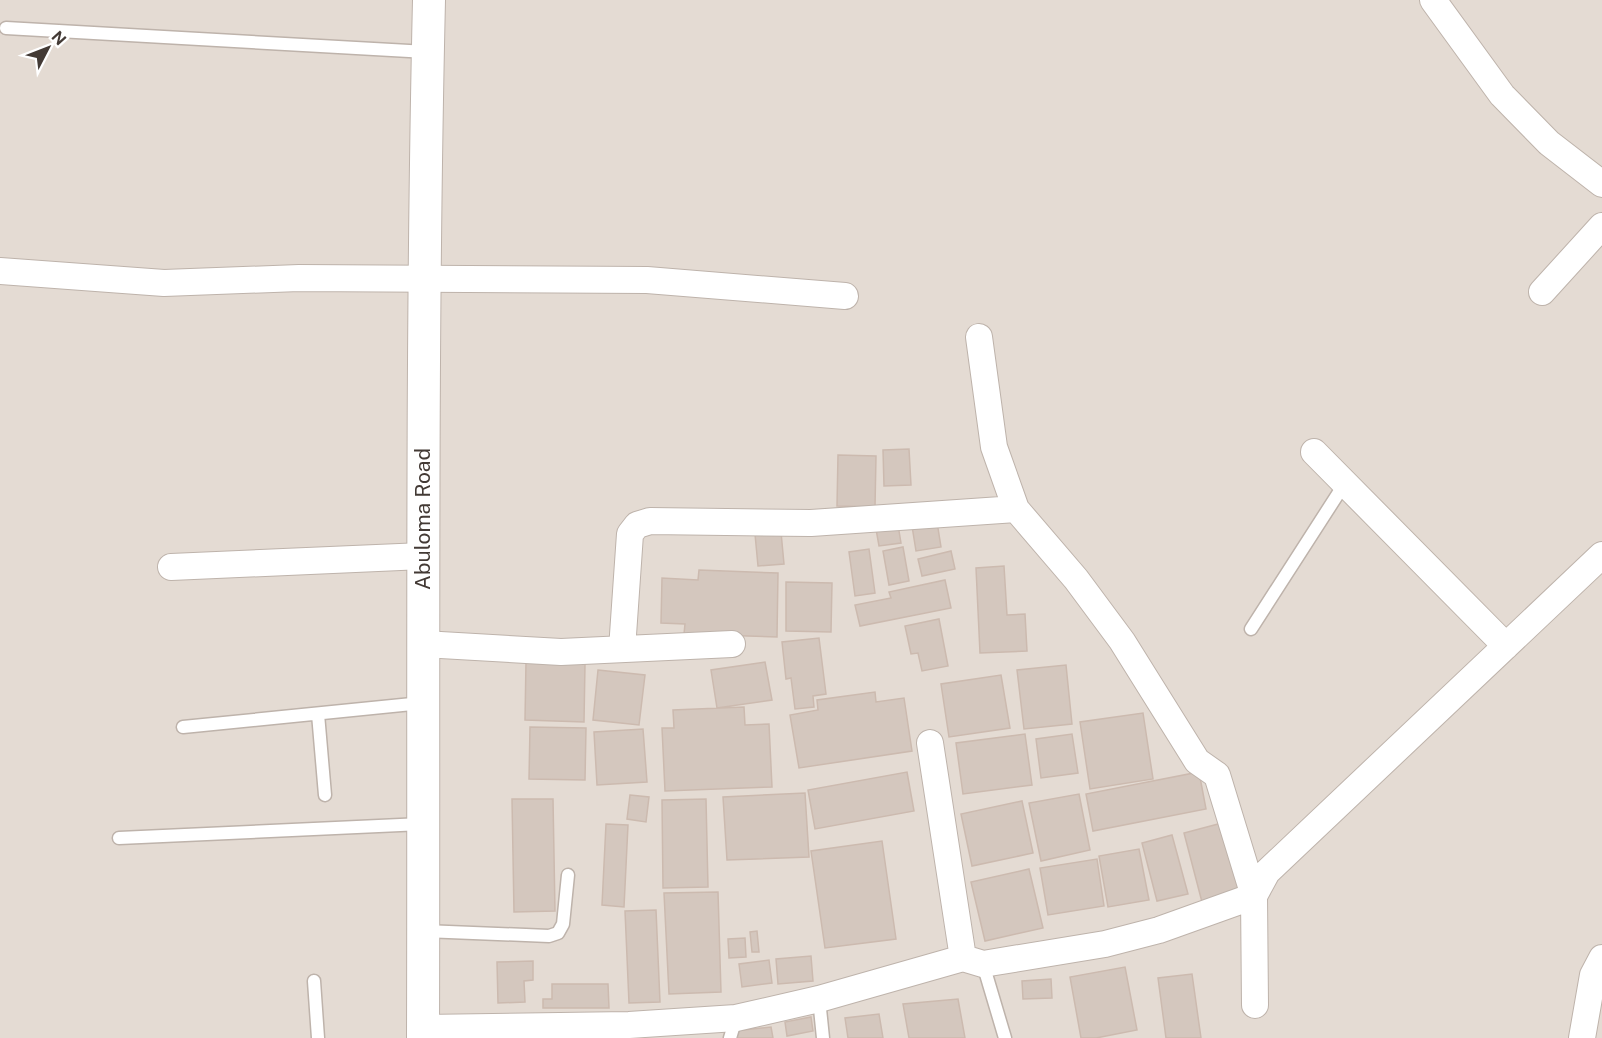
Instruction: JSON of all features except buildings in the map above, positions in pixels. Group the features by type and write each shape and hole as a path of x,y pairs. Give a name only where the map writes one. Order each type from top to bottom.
{"street":[{"name":"Abuloma Road","path":"423,1033 423,555 429,0"},
{"path":"1433,0 1502,95 1549,142 1602,184"},
{"path":"1542,292 1602,226"},
{"path":"0,271 164,283 299,278 647,280 845,296"},
{"path":"979,337 994,447 1016,509 1076,579 1122,641 1197,761 1217,775 1254,896 1255,1005"},
{"path":"1314,452 1506,646"},
{"path":"622,649 630,534 637,525 650,521 811,523 1016,509"},
{"path":"171,567 423,555"},
{"path":"423,1033 629,1025 733,1028 819,999 973,961 1105,944 1159,930 1254,896 1267,872 1602,555"},
{"path":"423,644 561,651 732,644"},
{"path":"930,743 973,961"},
{"path":"1582,1038 1593,975 1602,958"}],"lane":[{"path":"6,28 428,52"},
{"path":"1251,629 1345,483"},
{"path":"183,727 423,703"},
{"path":"318,714 325,795"},
{"path":"119,838 423,824"},
{"path":"423,931 549,936 558,933 563,924 568,875"},
{"path":"973,961 1005,1038"},
{"path":"314,981 318,1038"},
{"path":"819,999 823,1038"}],"shaded area":[{"path":"0,0 1602,0 1602,1038 0,1038"}]}
